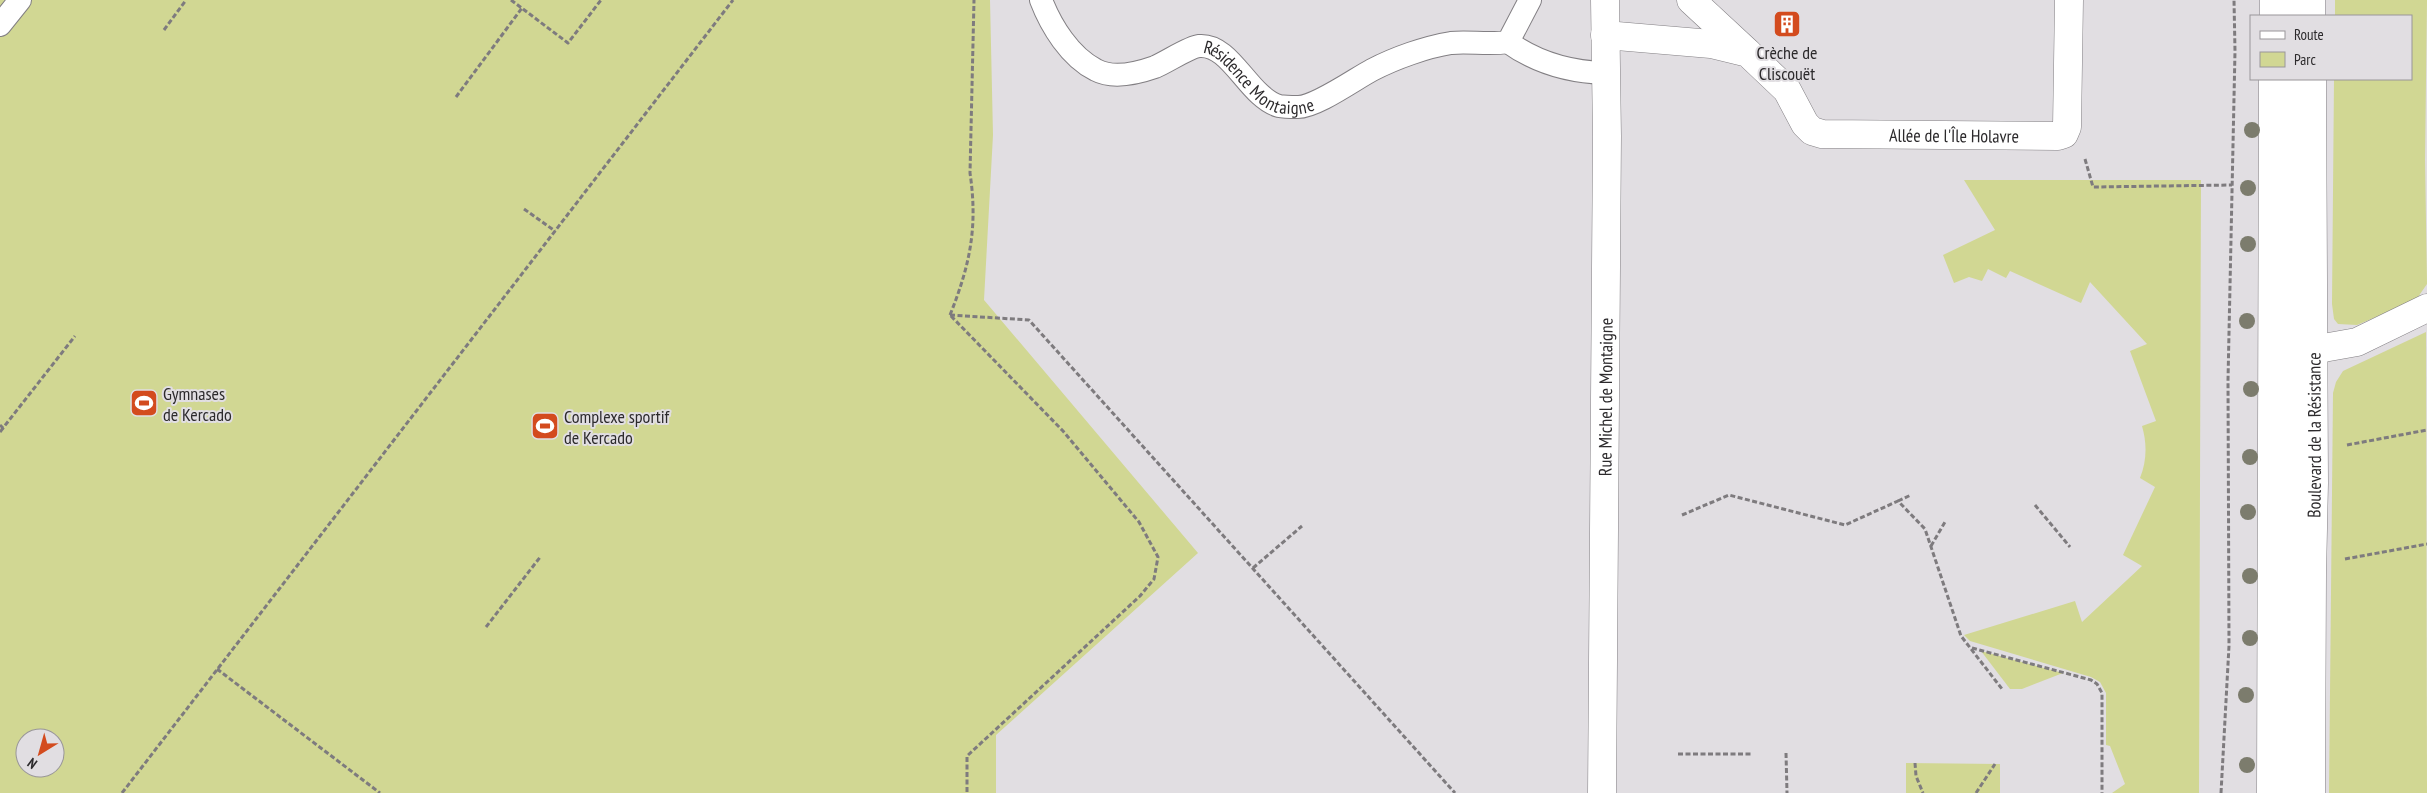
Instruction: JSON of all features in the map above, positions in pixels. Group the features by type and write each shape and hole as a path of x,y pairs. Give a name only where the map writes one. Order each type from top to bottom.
{"street":[{"name":"Rue Michel de Montaigne","path":"1602,793 1607,136 1605,0"},
{"name":"Allée de l'Île Holavre","path":"1690,0 1787,90 1805,124 1812,131 1822,134 2058,136 2064,134"},
{"path":"2064,134 2067,127 2069,0"},
{"path":"2274,0 2274,15"},
{"path":"2312,0 2312,15"},
{"name":"Allée de l'Île Holavre","path":"1605,35 1711,44 1748,53"},
{"path":"2271,793 2273,80"},
{"name":"Boulevard de la Résistance","path":"2311,793 2314,483 2312,80"},
{"path":"2312,350 2357,342 2427,308"}],"lane":[{"path":"0,26 20,0"},
{"name":"Résidence Montaigne","path":"1041,0 1050,23 1073,51 1096,71 1119,75 1145,71 1198,46 1212,47 1227,58 1262,96 1279,106 1301,107 1335,92 1374,69 1423,51 1452,43 1489,45 1508,42"},
{"path":"1530,0 1508,42 1528,55 1561,68 1605,73"},
{"path":"2294,0 2294,15"},
{"path":"2290,793 2294,80"}],"path":[{"path":"164,30 186,0"},
{"path":"511,0 568,43 601,0"},
{"path":"122,793 733,0"},
{"path":"950,315 967,265 974,234 974,200 970,173 974,0"},
{"path":"2221,793 2228,646 2228,380 2235,51 2234,0"},
{"path":"456,97 522,8"},
{"path":"2064,134 2086,161 2093,187 2232,185"},
{"path":"524,209 555,231"},
{"path":"950,315 1029,320 1455,793"},
{"path":"950,315 1063,431 1139,522 1158,557 1154,579 1140,596 967,756 967,793"},
{"path":"0,432 2,427 75,336"},
{"path":"2345,446 2427,430"},
{"path":"1682,515 1729,495 1845,525 1911,495"},
{"path":"1898,501 1925,529 1962,636 2002,689"},
{"path":"2035,505 2070,547"},
{"path":"1931,546 1945,522"},
{"path":"1253,568 1302,526"},
{"path":"2340,562 2348,557 2427,544"},
{"path":"486,627 541,556"},
{"path":"1971,648 2091,680 2097,684 2102,693 2100,759 2102,793"},
{"path":"217,669 380,793"},
{"path":"1786,753 1787,793"},
{"path":"1678,754 1754,754"},
{"path":"1915,763 1916,776 1923,793"},
{"path":"1976,793 1995,764"}],"green space":[{"name":"Complexe sportif de Kercado","path":"0,0 990,0 993,135 984,300 1198,553 996,735 996,793 0,793"},
{"path":"2335,0 2427,0 2425,160 2427,284 2418,297 2409,303 2357,325 2338,324 2334,319 2332,304 2334,80 2412,80 2412,15 2335,15"},
{"path":"1964,180 2201,180 2199,793 2112,793 2125,784 2110,746 2106,745 2106,693 2100,682 2091,677 1970,641 1964,635 2075,601 2082,622 2142,566 2123,555 2155,487 2140,478 2146,452 2142,426 2156,421 2130,351 2147,344 2090,282 2081,303 2010,271 2006,278 1988,269 1982,281 1969,277 1954,283 1943,255 1995,230"},
{"path":"2426,332 2427,793 2329,793 2333,393 2336,382 2343,371"},
{"path":"1981,651 2063,673 2022,689 2010,689"},
{"path":"1906,763 2000,764 2000,793 1906,793"}],"place":[{"name":"Crèche de Cliscouët","path":"1787,24"},
{"name":"Gymnases de Kercado","path":"144,403"},
{"name":"Complexe sportif de Kercado","path":"545,426"}]}
